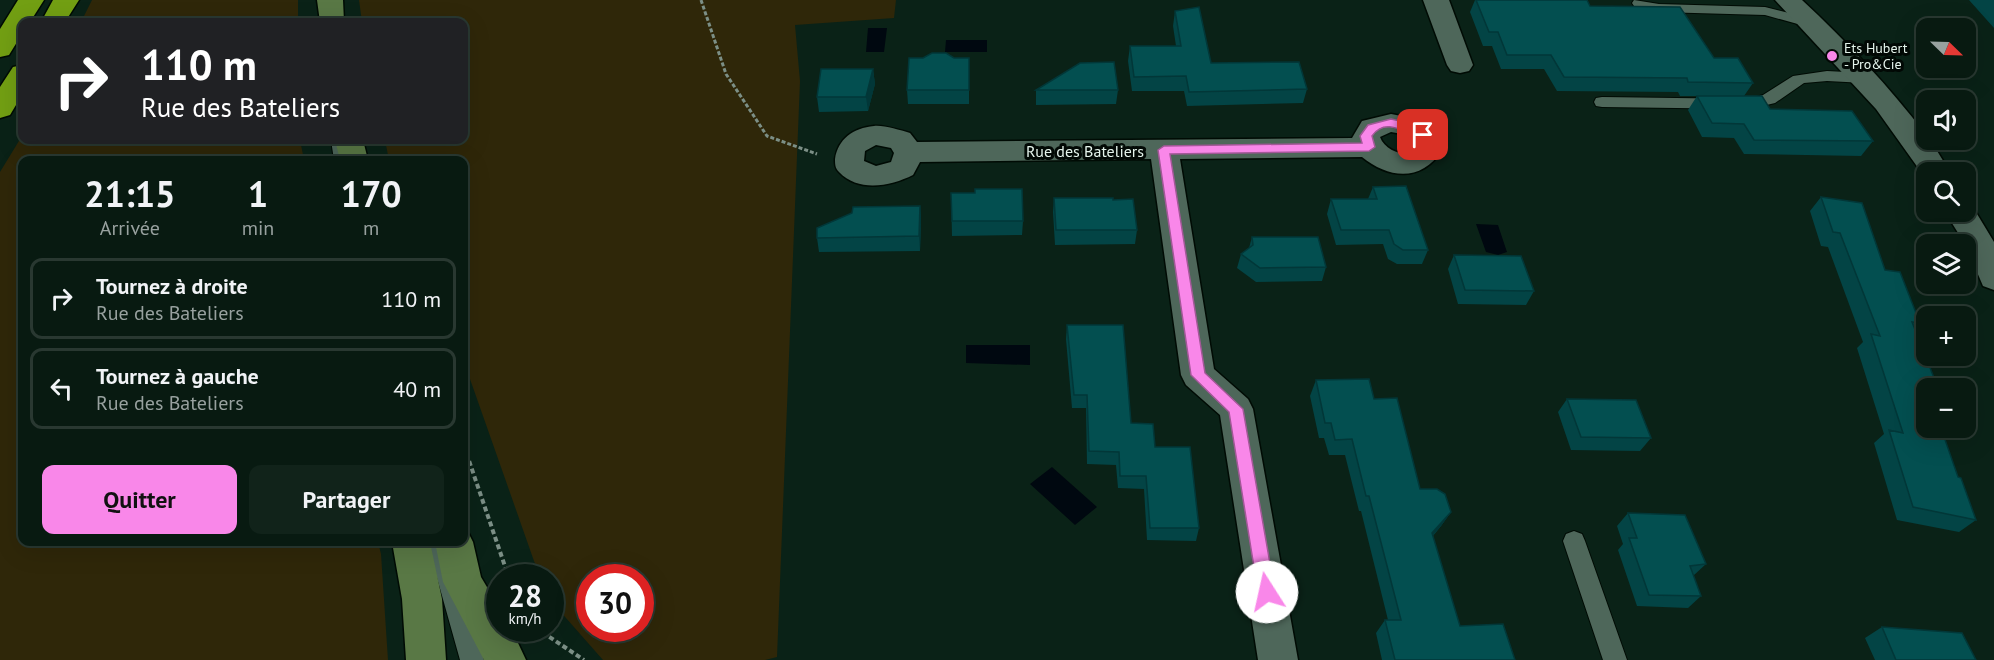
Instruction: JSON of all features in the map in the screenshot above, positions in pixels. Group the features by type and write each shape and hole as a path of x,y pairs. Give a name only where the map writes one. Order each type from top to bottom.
{"highway":[{"path":"20,18 31,0"},
{"path":"55,18 66,0"},
{"path":"0,49 18,21"},
{"path":"0,109 18,80"}],"main road":[{"path":"313,0 313,18"},
{"path":"330,0 332,18"},
{"path":"412,546 422,598 426,660"},
{"path":"455,546 463,582 506,660"}],"street":[{"path":"1436,0 1460,65"},
{"path":"1788,0 1851,60 1919,145 1930,162"},
{"path":"875,135 900,140 909,152 903,168 886,176 863,176 849,165 850,148 860,140 875,135"},
{"name":"Rue des Bateliers","path":"909,152 1369,147"},
{"path":"1164,150 1198,375 1236,409 1278,660"},
{"path":"1966,222 1983,248 1994,278"}],"lane":[{"path":"322,0 324,18"},
{"path":"1640,3 1659,8 1765,11 1812,23"},
{"path":"1602,102 1750,104 1763,102 1781,93 1791,83 1807,78 1865,78"},
{"path":"1574,541 1616,660"},
{"path":"439,546 472,660"}],"path":[{"path":"701,0 726,74 767,136 849,165"},
{"path":"468,458 504,564"},
{"path":"557,642 584,660"}],"shaded area":[{"path":"92,0 298,0 298,18 83,18"},
{"path":"359,0 896,0 894,18 795,25 800,81 777,657 765,660 603,660 587,642 654,642 654,564 576,564 576,629 564,616 564,564 535,564 468,373 468,156 388,156 386,144 468,144 468,18 361,18"},
{"path":"868,28 887,28 884,52 866,52"},
{"path":"946,40 987,40 987,52 945,52"},
{"path":"18,143 301,144 303,156 18,156 18,546 379,546 388,660 0,660 0,172"},
{"path":"1476,224 1498,225 1507,252 1498,255 1486,252"},
{"path":"966,345 1030,345 1030,365 966,363"},
{"path":"1052,467 1097,507 1075,525 1030,484"}],"building":[{"path":"1476,0 1587,0 1590,6 1680,7 1714,58 1738,58 1753,83 1688,82 1687,78 1564,77 1551,55 1507,55 1498,32 1489,32"},
{"path":"1199,7 1211,63 1299,62 1307,89 1189,92 1186,76 1134,77 1130,46 1181,46 1175,11"},
{"path":"932,53 946,53 954,58 969,58 969,90 907,90 909,58 923,58"},
{"path":"1114,62 1118,90 1036,90 1080,63"},
{"path":"821,69 873,69 866,97 817,97"},
{"path":"1697,96 1762,96 1770,109 1852,111 1873,141 1754,140 1744,124 1712,123"},
{"path":"1406,186 1428,250 1403,250 1394,244 1389,230 1341,230 1331,199 1377,199 1373,187"},
{"path":"975,189 1022,189 1023,221 952,221 951,193 975,193"},
{"path":"1821,197 1862,203 1885,270 1900,272 1916,313 1916,322 1912,322 1916,332 1916,366 1929,366 1934,378 1916,378 1916,438 1944,438 1976,520 1913,507 1889,430 1903,433 1871,334 1880,336 1840,233 1833,232"},
{"path":"1054,198 1133,199 1137,230 1056,230"},
{"path":"920,206 919,236 817,238 817,228 852,213 853,207"},
{"path":"1252,237 1318,237 1326,267 1260,268 1241,254 1253,245"},
{"path":"1454,255 1521,256 1534,291 1465,290"},
{"path":"1067,325 1123,325 1131,423 1153,424 1155,447 1190,447 1199,528 1150,528 1146,476 1120,476 1119,452 1089,451 1087,395 1074,395"},
{"path":"1369,379 1374,399 1397,398 1420,489 1437,489 1445,494 1451,512 1432,533 1460,626 1503,624 1515,660 1395,660 1385,620 1401,620 1369,496 1366,496 1352,439 1335,440 1331,423 1325,423 1316,380"},
{"path":"1567,399 1636,400 1651,438 1581,437"},
{"path":"1628,513 1685,515 1706,564 1690,566 1701,596 1649,595 1629,538 1637,538"},
{"path":"1882,627 1962,633 1976,660 1896,660"}],"place":[{"name":"Ets Hubert - Pro&Cie","path":"1832,56"}],"route":[{"path":"1267,592 1236,409 1198,375 1164,150 1369,147 1366,136 1372,128 1391,123 1410,127 1423,135"}]}
